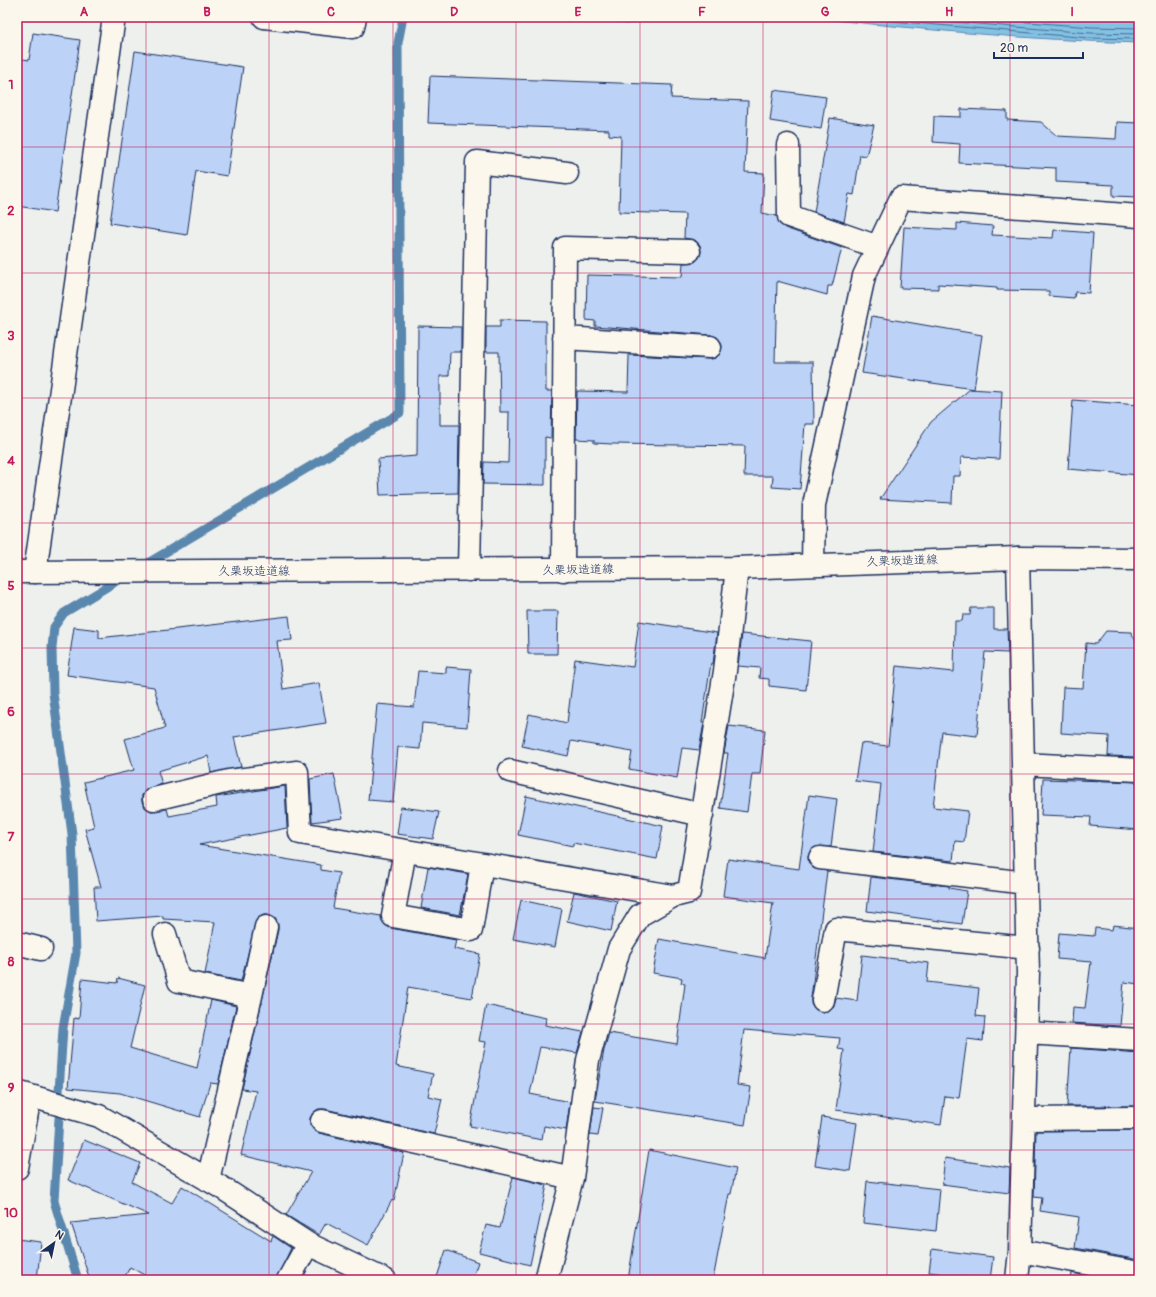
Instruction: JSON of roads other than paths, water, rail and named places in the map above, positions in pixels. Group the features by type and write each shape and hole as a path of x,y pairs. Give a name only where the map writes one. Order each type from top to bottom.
{"street":[{"path":"26,572 114,17"},
{"path":"264,17 353,27 355,17"},
{"path":"788,145 789,216 878,247"},
{"path":"469,570 477,162 567,173"},
{"path":"813,564 814,505 864,276 901,198 1139,216"},
{"path":"563,570 565,248 689,251"},
{"path":"564,338 710,346"},
{"path":"1017,1280 1020,1251 1027,1033 1028,948 1018,558"},
{"name":"久栗坂造道線","path":"26,572 736,568 813,564 1018,558 1139,559"},
{"path":"546,1280 572,1178 588,1060 619,949 640,915 673,896 689,892 725,671 736,568"},
{"path":"1023,764 1139,770"},
{"path":"510,771 702,815"},
{"path":"154,799 229,781 297,772 300,833 673,896"},
{"path":"405,851 393,916 471,930 482,864"},
{"path":"820,858 1026,883"},
{"path":"208,1180 266,927"},
{"path":"823,1000 836,929 1028,948"},
{"path":"164,934 179,981 251,996"},
{"path":"17,943 41,949"},
{"path":"1027,1033 1139,1040"},
{"path":"17,1168 23,1094 99,1116 208,1180 308,1244 386,1280"},
{"path":"1024,1119 1139,1118"},
{"path":"322,1122 572,1178"},
{"path":"288,1280 308,1244"},
{"path":"1020,1251 1139,1272"}],"water":[{"path":"594,17 654,17 627,24"},
{"path":"806,17 1139,17 1139,43 1097,42 972,33"}],"waterway":[{"path":"141,567 400,413 398,43 403,17"},
{"path":"59,1092 63,1028 76,953 72,834 53,693 52,648 54,627 64,613 125,576"},
{"path":"59,1118 54,1201 78,1280"}]}
